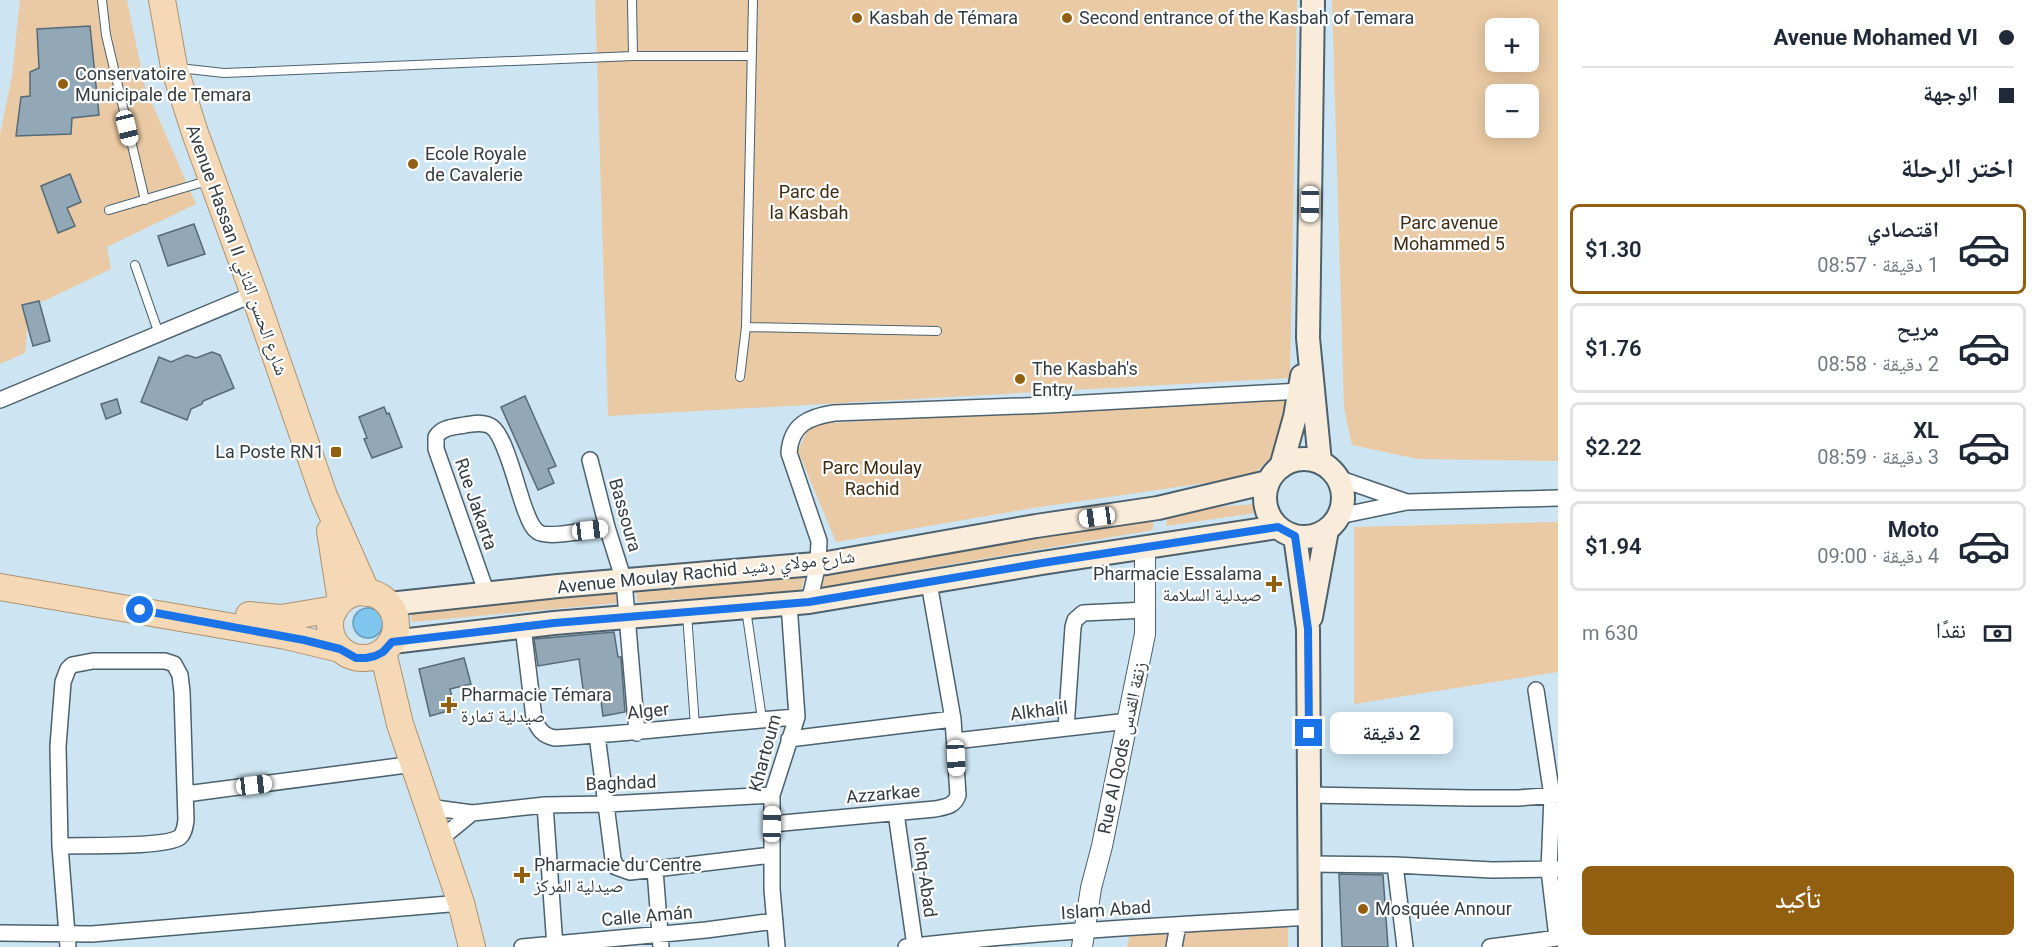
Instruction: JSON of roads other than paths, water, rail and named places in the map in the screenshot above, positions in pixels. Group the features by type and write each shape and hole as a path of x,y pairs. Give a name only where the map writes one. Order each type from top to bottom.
{"main road":[{"name":"Avenue Hassan II شارع الحسن الثاني","path":"162,0 174,67 184,104 254,294 324,496 378,598"},
{"path":"1313,0 1308,338 1320,462"},
{"path":"1308,338 1300,391 1265,501 1271,520 1286,532 1306,537 1317,535 1333,523"},
{"path":"1274,475 1299,459 1309,459 1320,462 1330,469 1338,478 1342,490 1343,503 1333,523 1308,629"},
{"name":"Avenue Moulay Rachid شارع مولاي رشيد","path":"378,598 486,594 818,564 1036,526 1158,508 1274,475"},
{"name":"Avenue Hassan II شارع الحسن الثاني","path":"324,496 338,605"},
{"path":"1153,546 1158,508"},
{"path":"1286,532 1308,629 1310,947"},
{"name":"Avenue Moulay Rachid شارع مولاي رشيد","path":"388,647 523,627 799,603 1153,546 1286,532"},
{"path":"0,578 269,618 293,617 338,605 358,593 378,598 396,622 396,632 388,647 375,656 366,658 286,636 0,587"},
{"path":"338,605 331,618 330,630 335,642 348,654 400,724"},
{"path":"388,647 400,724 461,903 472,947"}],"street":[{"path":"0,400 254,294"},
{"name":"Khartoum","path":"777,947 772,889 772,795 796,717 799,603 818,564 819,541 789,453 790,440 796,430 805,421 818,415 834,413 1047,405 1300,391"},
{"name":"Rue Jakarta","path":"486,594 436,449 436,437 443,430 475,423 493,428 502,441 520,498 532,525 538,532 555,534 607,527"},
{"name":"Bassoura","path":"590,460 624,581 637,733"},
{"path":"1338,478 1407,502"},
{"path":"1333,523 1407,502 1558,498"},
{"name":"Rue Al Qods زنقة القدس","path":"1083,939 1090,888 1102,846 1145,634 1153,546"},
{"name":"Azzarkae","path":"772,824 935,809 954,803 958,795 953,719 929,583"},
{"path":"1066,728 1075,620 1083,614 1146,610"},
{"name":"Alger","path":"523,627 534,718 540,731 547,736 555,738 637,733 796,717"},
{"path":"60,846 152,843 175,840 182,836 185,830 186,794 182,692 180,675 174,664 165,661 93,661 72,665 63,682 58,746 60,846 68,941"},
{"path":"1490,947 1557,938 1554,869 1555,796 1536,690"},
{"path":"789,740 953,719"},
{"name":"Alkhalil","path":"955,741 1128,721"},
{"path":"597,735 613,860 616,867 630,872 771,855"},
{"path":"186,794 414,764"},
{"name":"Baghdad","path":"428,807 472,813 545,805 772,795"},
{"path":"1309,795 1470,798 1555,796"},
{"path":"545,805 555,946"},
{"path":"439,840 472,813"},
{"name":"Ichq-Abad","path":"896,813 910,946"},
{"path":"1309,864 1395,865 1492,870 1554,869"},
{"path":"1395,865 1405,947"},
{"path":"655,870 660,940"},
{"path":"7,938 93,940 461,903"},
{"name":"Islam Abad","path":"910,946 1083,939 1178,925 1310,917"},
{"name":"Calle Amán","path":"522,947 660,940 775,921"},
{"path":"1174,947 1178,925"}],"lane":[{"path":"102,0 106,35 145,200"},
{"path":"632,0 633,56"},
{"path":"740,377 746,327 753,0"},
{"path":"174,67 224,73 633,56 752,56"},
{"path":"109,210 212,180"},
{"path":"135,265 159,334"},
{"path":"746,327 938,331"},
{"path":"746,608 762,719"},
{"path":"687,613 695,726"}],"water":[{"path":"368,608 379,612 383,623 379,634 368,638 357,634 353,623 357,612"}],"place":[{"name":"Kasbah de Témara","path":"857,18"},
{"name":"Second entrance of the Kasbah of Temara","path":"1067,18"},
{"name":"Conservatoire Municipale de Temara","path":"63,84"},
{"name":"Ecole Royale de Cavalerie","path":"413,164"},
{"name":"The Kasbah's Entry","path":"1020,379"},
{"name":"La Poste RN1","path":"336,452"},
{"name":"Pharmacie Essalama صيدلية السلامة","path":"1274,584"},
{"name":"Pharmacie Témara صيدلية تمارة","path":"449,705"},
{"name":"Pharmacie du Centre صيدلية المركز","path":"522,875"},
{"name":"Mosquée Annour","path":"1363,909"}],"park label":[{"name":"Parc de la Kasbah","path":"809,202"},
{"name":"Parc avenue Mohammed 5","path":"1449,233"},
{"name":"Parc Moulay Rachid","path":"872,478"}]}
